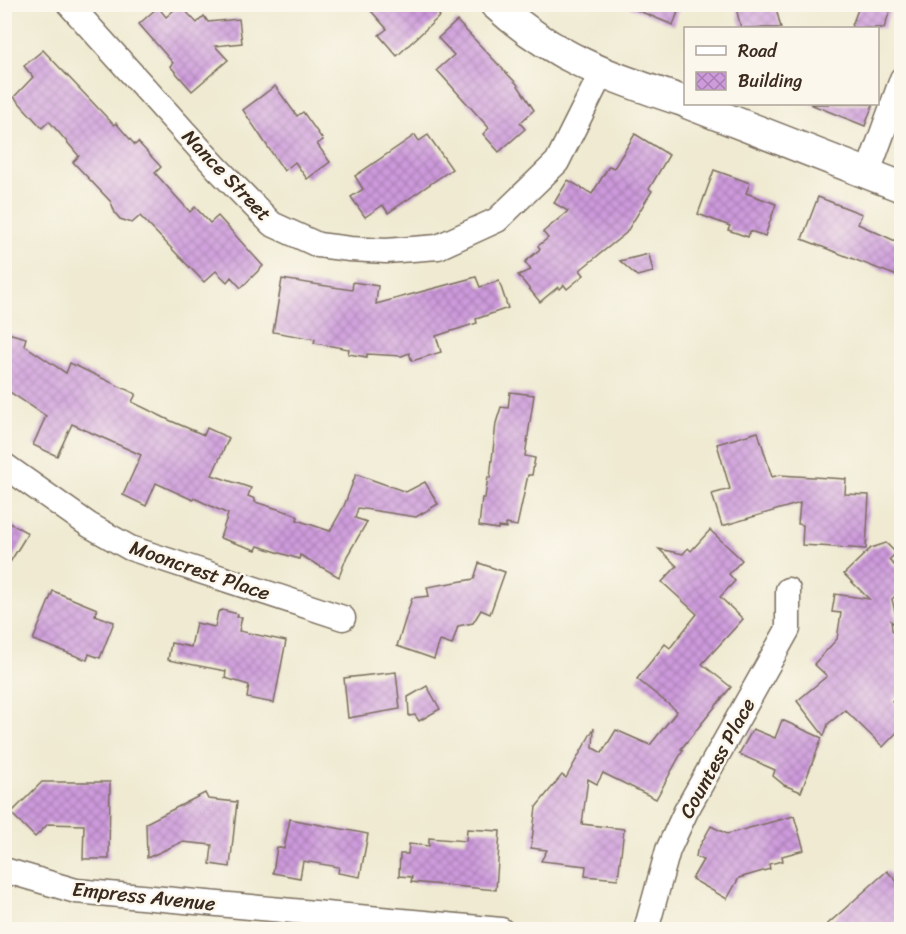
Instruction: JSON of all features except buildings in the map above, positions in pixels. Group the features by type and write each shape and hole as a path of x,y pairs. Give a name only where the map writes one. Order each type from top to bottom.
{"street":[{"name":"Nance Street","path":"69,4 217,168 272,224 318,245 386,251 438,247 497,220 557,162 601,74"},
{"path":"495,4 521,28 561,54 601,74 684,102"},
{"path":"867,175 902,79"},
{"path":"693,105 902,187"},
{"name":"Mooncrest Place","path":"4,465 89,525 130,548 343,618"},
{"name":"Countess Place","path":"646,930 668,850 686,810 788,629 788,590"},
{"name":"Empress Avenue","path":"4,870 76,891 501,930"}]}
